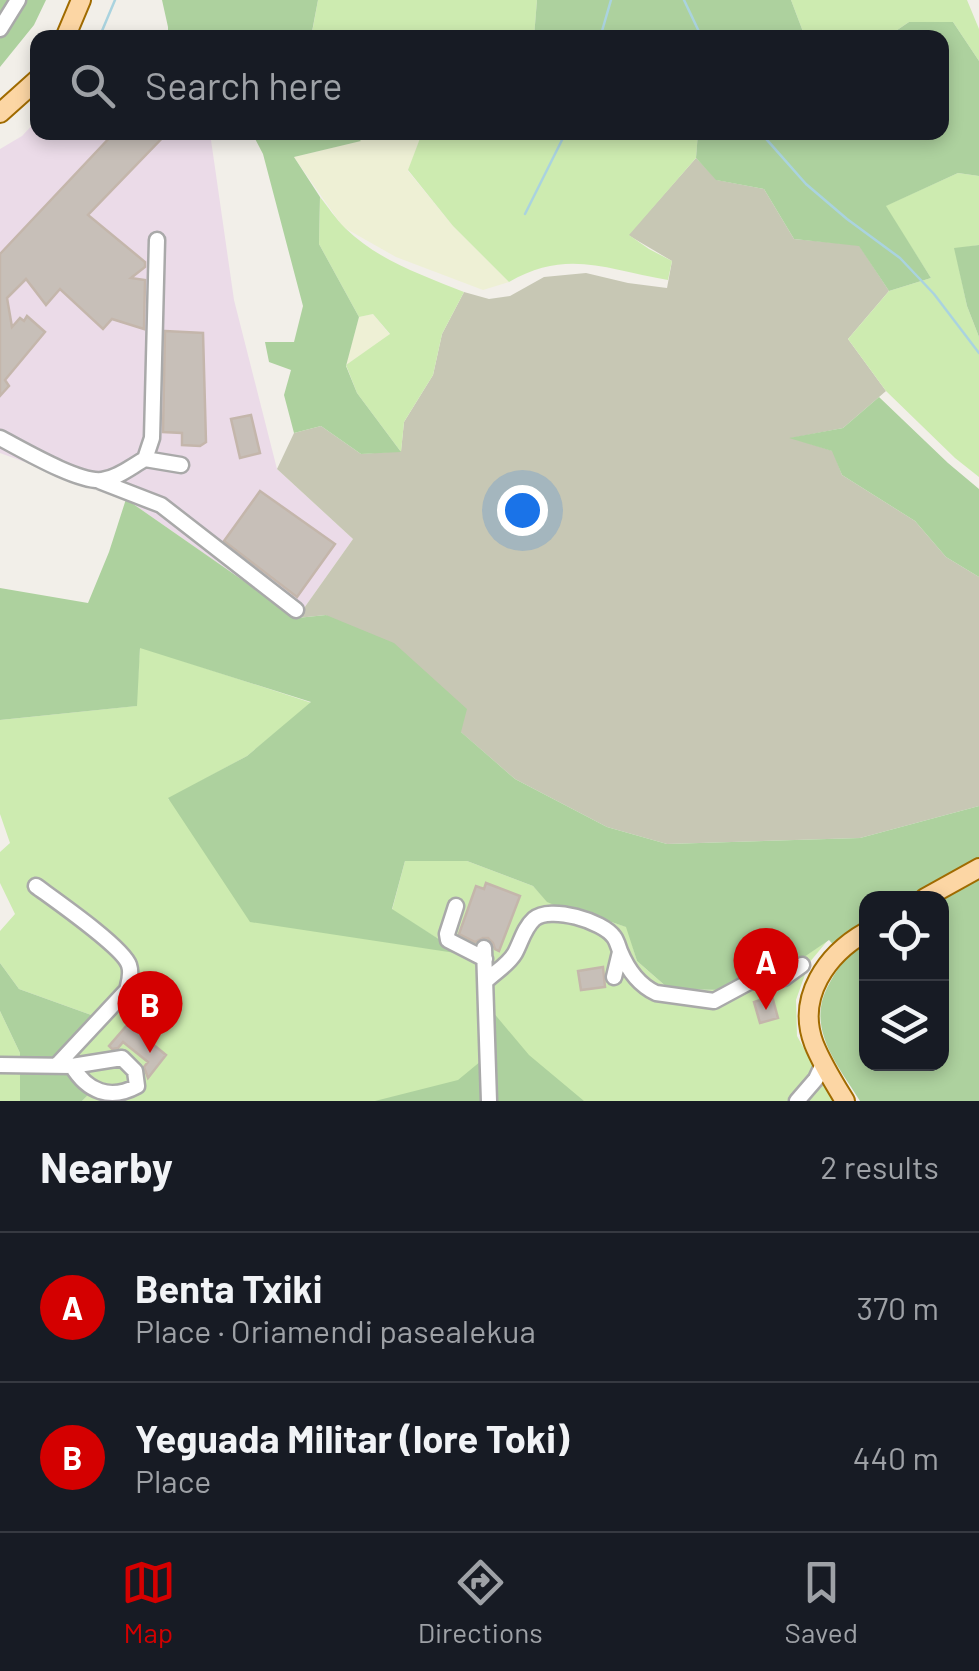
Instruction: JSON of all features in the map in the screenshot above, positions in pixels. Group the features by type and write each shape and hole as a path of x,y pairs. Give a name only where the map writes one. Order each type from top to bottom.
{"main road":[{"path":"68,30 81,0"},
{"path":"0,113 30,86"},
{"path":"938,891 979,868"},
{"path":"845,1101 810,1028 810,999 828,961 859,936"}],"street":[{"path":"0,28 18,0"},
{"path":"145,459 152,438 157,240"},
{"path":"0,438 81,478 160,505 296,610"},
{"path":"99,481 145,459 181,464"},
{"path":"36,886 129,963 131,977 127,990 64,1066"},
{"path":"456,906 448,940 485,954 488,1101"},
{"path":"486,981 509,961 535,918 547,912 569,915 613,934 626,965 649,990 714,1002 753,980 784,978 802,966"},
{"path":"614,977 620,951"},
{"path":"0,1065 64,1066 122,1058 135,1070 137,1086 131,1094 116,1100 86,1096 64,1066"},
{"path":"798,1101 824,1064"}],"shaded area":[{"path":"30,127 30,140 211,140 234,300 277,469 353,539 297,618 126,499 0,453 0,149"},
{"path":"419,140 408,171 453,226 509,282 483,290 396,257 343,227 294,157 360,141"},
{"path":"696,158 717,180 764,189 794,239 859,245 889,291 848,339 886,391 843,428 792,438 833,451 842,475 915,521 946,557 979,577 979,806 860,838 667,844 607,827 515,779 326,615 297,618 353,539 277,469 294,433 321,426 361,454 401,451 404,422 433,375 442,334 464,292 489,299 510,296 544,277 586,273 667,288 672,261 628,235"},
{"path":"373,314 390,335 346,365 359,317"}],"green space":[{"path":"0,0 46,0 34,25 0,67"},
{"path":"162,0 318,0 312,30 168,27"},
{"path":"318,0 537,0 535,30 312,30"},
{"path":"537,0 791,0 802,30 535,30"},
{"path":"791,0 967,0 979,29 979,61 953,22 909,22 897,30 802,30"},
{"path":"909,22 953,22 979,61 979,176 958,173 886,206 931,278 889,291 859,246 794,239 764,189 716,180 696,158 697,140 949,140 949,30 897,30"},
{"path":"256,140 361,141 294,157 320,197 319,244 359,317 346,366 357,393 401,452 361,454 321,426 294,433 284,395 291,370 269,362 265,342 294,342 303,306 263,154"},
{"path":"419,140 697,140 696,158 629,235 672,261 668,280 607,267 569,264 530,272 509,282 453,226 408,170"},
{"path":"958,173 979,176 979,245 955,249 967,306 979,337 979,477 886,391 848,339 889,291 931,278 885,206"},
{"path":"320,197 345,228 372,250 464,292 442,334 433,375 404,422 401,452 357,393 346,365 390,334 373,314 359,317 319,244"},
{"path":"979,245 979,337 967,306 954,248"},
{"path":"879,397 979,489 979,577 946,557 915,521 842,475 832,451 789,438 843,428"},
{"path":"126,499 297,618 326,615 394,643 467,709 461,732 515,779 607,827 667,844 860,838 979,806 979,1101 860,1101 832,1056 823,1032 822,1001 845,958 829,940 794,964 754,972 724,990 669,989 637,961 626,927 582,912 573,913 547,902 533,886 467,861 405,861 392,909 462,954 250,922 168,798 247,756 311,702 140,648 137,706 0,720 0,588 88,603"},
{"path":"140,647 312,703 247,756 168,799 459,952 392,910 405,861 467,861 533,886 548,902 627,927 637,961 669,989 724,990 754,972 794,964 828,940 809,963 796,1000 797,1036 833,1101 82,1101 88,1095 66,1045 94,1016 19,989 0,963 0,931 15,914 0,883 0,852 10,843 0,814 0,720 136,706"},
{"path":"0,963 19,989 94,1016 66,1045 88,1095 82,1101 20,1101 20,1053 0,1011"},
{"path":"0,1011 20,1053 20,1101 0,1101"},
{"path":"492,1011 529,1055 584,1101 375,1101 458,1080 481,1061"}],"building":[{"path":"107,140 160,140 88,215 145,262 145,267 131,278 145,280 144,329 112,319 103,329 60,289 46,305 26,279 7,298 12,327 27,316 45,332 5,380 9,386 0,396 0,254"},
{"path":"165,331 203,333 206,442 200,446 182,445 182,433 163,432"},
{"path":"251,415 260,453 240,458 231,419"},
{"path":"260,491 335,544 297,597 224,541"},
{"path":"486,883 520,896 499,951 488,938 475,942 459,934 476,886 484,889"},
{"path":"603,967 605,987 581,990 578,971"},
{"path":"772,996 778,1018 760,1023 754,1002"},
{"path":"128,1024 166,1055 148,1078 144,1067 148,1062 123,1042 118,1048 109,1046"}],"waterway":[{"path":"102,30 115,0"},
{"path":"602,30 611,0"},
{"path":"684,0 698,30"},
{"path":"525,214 562,140"},
{"path":"767,140 806,184 900,258 934,294 979,353"}],"place":[{"name":"Benta Txiki","path":"766,1010"},
{"name":"Yeguada Militar (lore Toki)","path":"150,1053"}]}
